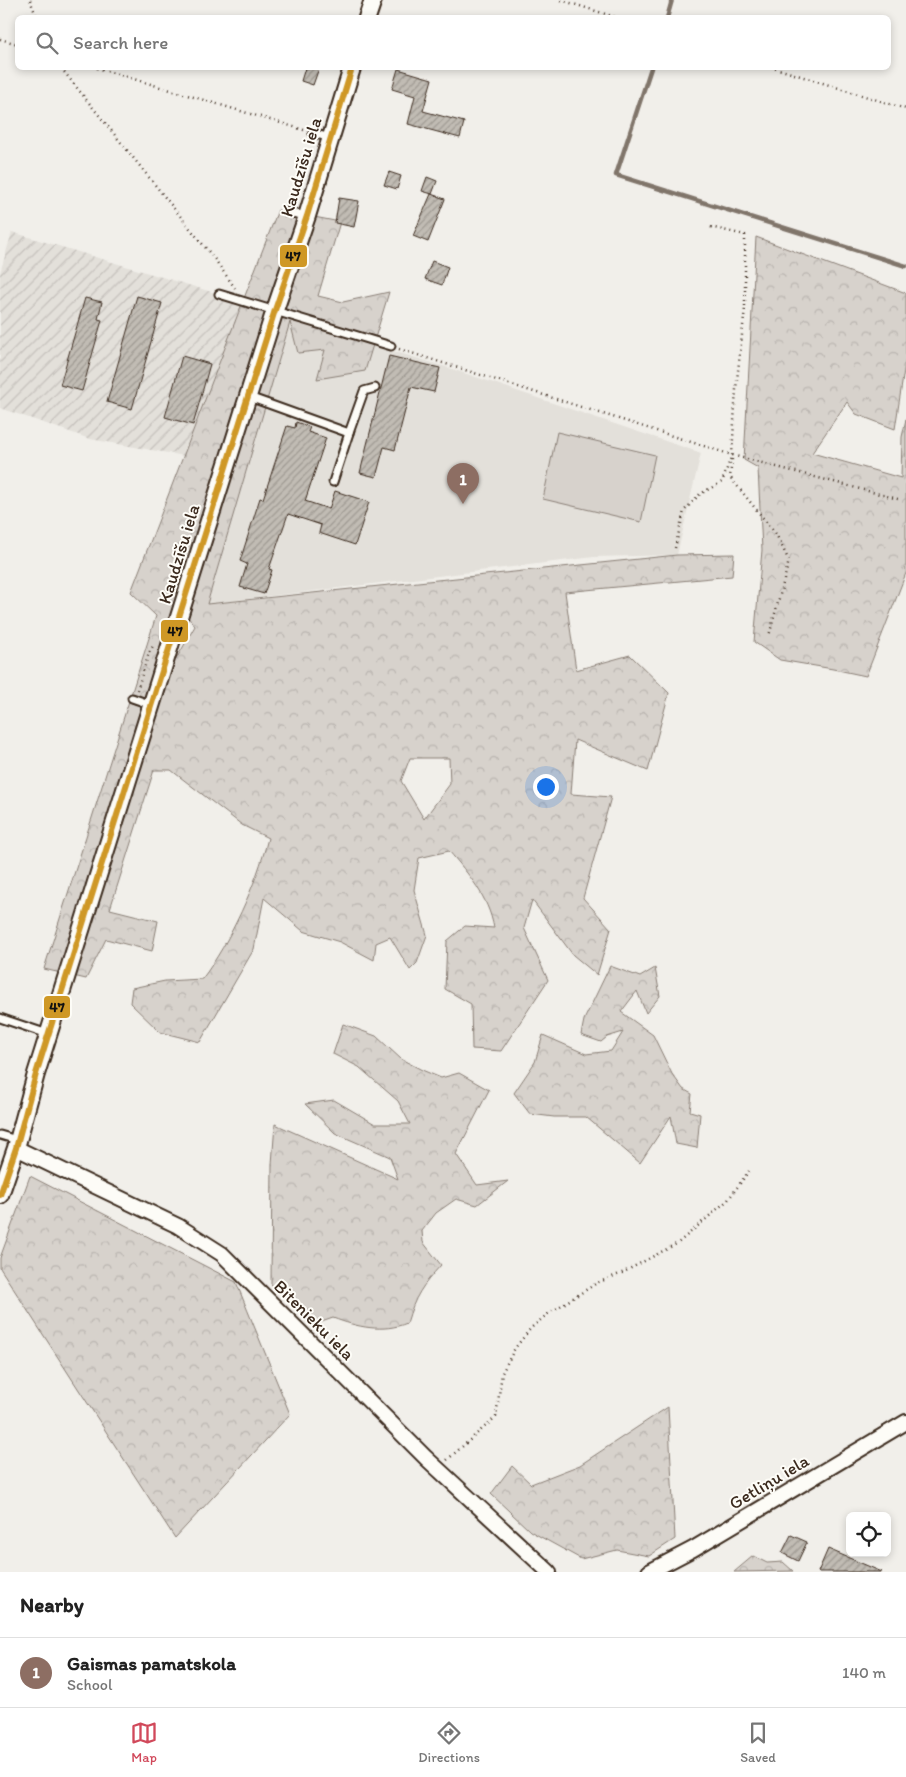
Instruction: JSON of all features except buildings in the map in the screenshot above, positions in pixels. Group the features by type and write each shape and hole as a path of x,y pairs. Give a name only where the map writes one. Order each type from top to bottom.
{"street":[{"path":"368,15 373,0"},
{"name":"Kaudzīšu iela","path":"0,1195 17,1144 48,1034 275,310 307,216 351,70"},
{"name":"Bitenieku iela","path":"17,1144 178,1226 222,1254 437,1468 548,1572"},
{"name":"Getliņu iela","path":"649,1572 693,1549 906,1422"}],"lane":[{"path":"313,133 330,138"},
{"path":"286,212 307,216"},
{"path":"219,294 391,346"},
{"path":"333,482 364,392 374,388"},
{"path":"249,397 349,433"},
{"path":"133,699 152,705"},
{"path":"0,1018 48,1034"},
{"path":"0,1135 17,1144"}],"path":[{"path":"30,0 36,15"},
{"path":"562,0 609,15"},
{"path":"0,39 15,43"},
{"path":"63,70 207,250 246,302"},
{"path":"104,70 313,133"},
{"path":"781,70 906,109"},
{"path":"710,227 746,235 745,308 736,389 730,477 776,534 789,561 770,636"},
{"path":"391,346 732,455 898,499"},
{"path":"675,548 684,511 700,494 722,482 732,455"},
{"path":"133,699 154,644"},
{"path":"437,1468 496,1417 502,1373 515,1348 531,1328 548,1313 597,1283 622,1273 678,1243 728,1200 749,1171"}],"shaded area":[{"path":"12,232 255,305 207,460 90,439 0,408 0,273"},
{"path":"290,320 446,367 701,453 677,555 594,557 207,604"}],"green space":[{"path":"278,210 340,222 318,296 343,302 389,292 365,371 317,379 325,350 298,353 290,322 207,604 677,555 734,554 732,576 565,592 576,670 630,655 669,693 648,771 575,740 571,794 611,797 583,898 611,929 597,975 573,955 532,900 524,928 548,980 501,1051 472,1049 471,1004 445,989 447,941 465,926 494,928 487,906 477,886 449,851 419,858 414,890 427,935 417,963 410,970 390,937 376,943 374,960 340,942 303,931 264,898 254,949 200,1042 160,1032 130,1003 132,988 165,981 202,979 223,948 250,893 268,838 242,825 171,770 154,770 110,909 158,921 152,951 106,939 86,979 44,969 156,616 131,592","holes":["180,607 195,626 178,656 160,658","410,758 449,758 450,784 424,819 401,781"]},
{"path":"756,237 906,293 906,357 895,429 856,414 847,402 812,453 901,478 902,437 906,419 906,573 866,676 780,660 754,642 762,550 758,468 744,460"},
{"path":"557,432 655,455 641,522 543,499"},
{"path":"610,966 640,977 655,968 660,996 646,1013 637,991 621,1012 653,1035 672,1074 683,1089 692,1094 690,1111 700,1114 697,1148 676,1144 671,1116 640,1163 586,1117 554,1117 530,1114 514,1093 535,1062 543,1035 586,1054 611,1051 623,1032 607,1037 601,1042 581,1035 584,1020"},
{"path":"343,1024 376,1036 401,1059 422,1070 441,1078 459,1073 489,1090 456,1154 477,1185 508,1181 477,1205 456,1199 436,1213 422,1231 423,1242 441,1265 420,1292 407,1323 389,1328 370,1328 333,1318 313,1325 294,1304 271,1284 272,1164 275,1124 398,1179 390,1157 335,1133 305,1104 334,1100 375,1124 410,1124 398,1101 359,1067 333,1054"},
{"path":"30,1176 236,1282 290,1414 175,1538 0,1268 0,1258"},
{"path":"668,1407 675,1539 649,1556 617,1550 581,1559 530,1531 491,1494 512,1466 531,1484 580,1465"},
{"path":"753,1556 767,1563 783,1562 793,1571 734,1572"}],"waterway":[{"path":"668,15 672,0"},
{"path":"650,70 616,175 906,266"}],"transit line":[{"name":"47","path":"0,1195 16,1148 36,1074 351,70"}],"place":[{"name":"Gaismas pamatskola","path":"463,504"}]}
